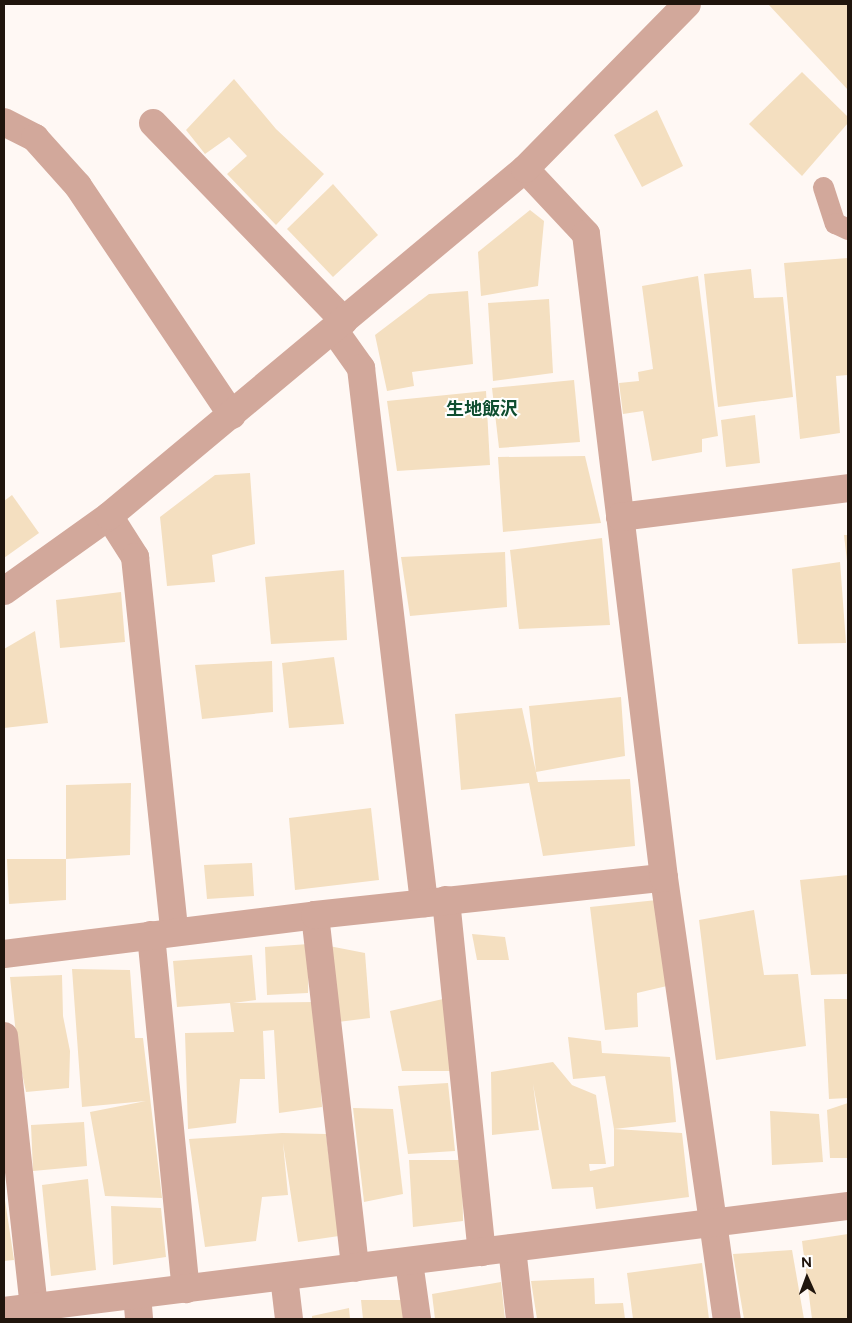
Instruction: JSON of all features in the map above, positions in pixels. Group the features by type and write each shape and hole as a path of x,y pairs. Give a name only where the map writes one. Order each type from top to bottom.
{"street":[{"path":"4,591 109,516 339,326 524,169 687,4"},
{"path":"4,122 35,138 78,186 232,415"},
{"path":"153,123 339,326 361,368 482,1252"},
{"path":"524,169 586,234 664,878 727,1319"},
{"path":"620,517 848,488"},
{"path":"109,516 135,557 186,1288"},
{"path":"4,954 315,915 664,878"},
{"path":"315,915 355,1268"},
{"path":"4,1036 34,1307"},
{"path":"4,1311 34,1307 138,1307 186,1288 409,1262 848,1206"},
{"path":"512,1248 520,1319"},
{"path":"409,1262 417,1319"},
{"path":"284,1277 289,1319"}],"lane":[{"path":"823,187 835,222 848,229"}],"building":[{"path":"768,4 848,4 848,90"},
{"path":"802,72 848,117 848,123 802,176 749,124"},
{"path":"234,79 276,129 324,174 276,225 227,174 247,156 229,137 205,154 186,130"},
{"path":"657,110 683,166 642,187 614,135"},
{"path":"333,184 378,235 333,277 287,229"},
{"path":"530,210 544,221 538,286 481,296 478,252"},
{"path":"848,258 848,375 836,376 840,433 800,439 784,263"},
{"path":"751,269 754,298 783,297 793,397 718,407 704,274"},
{"path":"698,276 718,436 702,439 702,452 652,461 643,411 623,414 619,383 639,381 638,372 653,369 642,286"},
{"path":"468,291 473,364 412,372 414,386 387,391 375,335 429,294"},
{"path":"549,299 553,373 493,381 488,303"},
{"path":"574,380 580,442 499,448 492,388"},
{"path":"486,391 490,465 397,471 387,401"},
{"path":"755,415 760,463 726,467 721,420"},
{"path":"585,456 601,523 503,532 498,457"},
{"path":"250,473 255,544 212,555 215,582 167,586 160,517 215,475"},
{"path":"12,495 39,533 4,558 4,501"},
{"path":"844,535 848,535 848,561 847,561"},
{"path":"602,538 610,625 519,629 510,550"},
{"path":"505,552 507,607 410,616 401,557"},
{"path":"840,562 846,643 798,644 792,569"},
{"path":"344,570 347,640 271,644 265,577"},
{"path":"121,592 125,642 60,648 56,600"},
{"path":"35,631 48,723 4,728 4,649"},
{"path":"334,657 344,724 289,728 282,663"},
{"path":"272,661 273,712 202,719 195,665"},
{"path":"621,697 625,756 536,772 529,706"},
{"path":"522,708 538,782 630,779 635,846 543,856 529,783 461,790 455,714"},
{"path":"131,783 130,855 66,859 66,785"},
{"path":"371,808 379,880 295,890 289,818"},
{"path":"7,859 66,859 66,900 9,904"},
{"path":"252,863 254,896 207,899 204,865"},
{"path":"848,875 848,974 811,975 800,880"},
{"path":"657,900 667,986 637,993 638,1027 605,1030 590,907"},
{"path":"754,910 764,975 798,974 806,1046 716,1060 699,920"},
{"path":"472,934 505,937 509,960 477,960"},
{"path":"309,944 308,993 267,995 265,947"},
{"path":"329,946 365,953 370,1018 338,1022"},
{"path":"252,955 256,1000 233,1003 315,1002 322,1107 279,1113 274,1030 263,1031 265,1079 240,1079 236,1123 188,1129 185,1033 234,1032 230,1003 177,1007 173,961"},
{"path":"72,969 130,970 135,1038 143,1038 162,1198 105,1196 90,1112 146,1101 82,1107"},
{"path":"62,975 63,1016 70,1051 69,1088 26,1092 18,1054 10,977"},
{"path":"443,999 451,1071 402,1071 390,1011"},
{"path":"824,999 848,999 848,1098 829,1099"},
{"path":"568,1037 601,1041 602,1053 670,1057 676,1122 614,1129 605,1076 573,1079"},
{"path":"553,1062 572,1085 596,1095 606,1164 589,1164 590,1171 614,1166 614,1129 682,1133 689,1197 596,1209 593,1187 552,1189 533,1084 539,1130 492,1135 491,1072"},
{"path":"448,1083 455,1151 408,1154 398,1086"},
{"path":"848,1103 848,1158 830,1158 827,1110"},
{"path":"353,1108 393,1109 403,1194 364,1202"},
{"path":"770,1111 819,1114 823,1162 772,1165"},
{"path":"84,1122 87,1166 33,1171 31,1125"},
{"path":"282,1133 326,1134 339,1236 298,1242 283,1143 288,1195 262,1197 256,1241 205,1247 189,1139"},
{"path":"409,1160 462,1160 463,1221 413,1227"},
{"path":"88,1179 96,1270 51,1276 42,1185"},
{"path":"4,1200 14,1260 4,1261"},
{"path":"111,1206 161,1208 166,1257 113,1265"},
{"path":"848,1234 848,1319 812,1319 802,1241"},
{"path":"792,1250 804,1319 744,1319 733,1254"},
{"path":"702,1263 709,1319 633,1319 627,1273"},
{"path":"594,1278 595,1304 623,1303 625,1319 537,1319 531,1281"},
{"path":"501,1282 505,1319 435,1319 432,1294"},
{"path":"361,1300 406,1300 407,1319 363,1319"},
{"path":"349,1308 350,1319 312,1319 312,1316"}],"district":[{"name":"生地飯沢","path":"482,409"}]}
